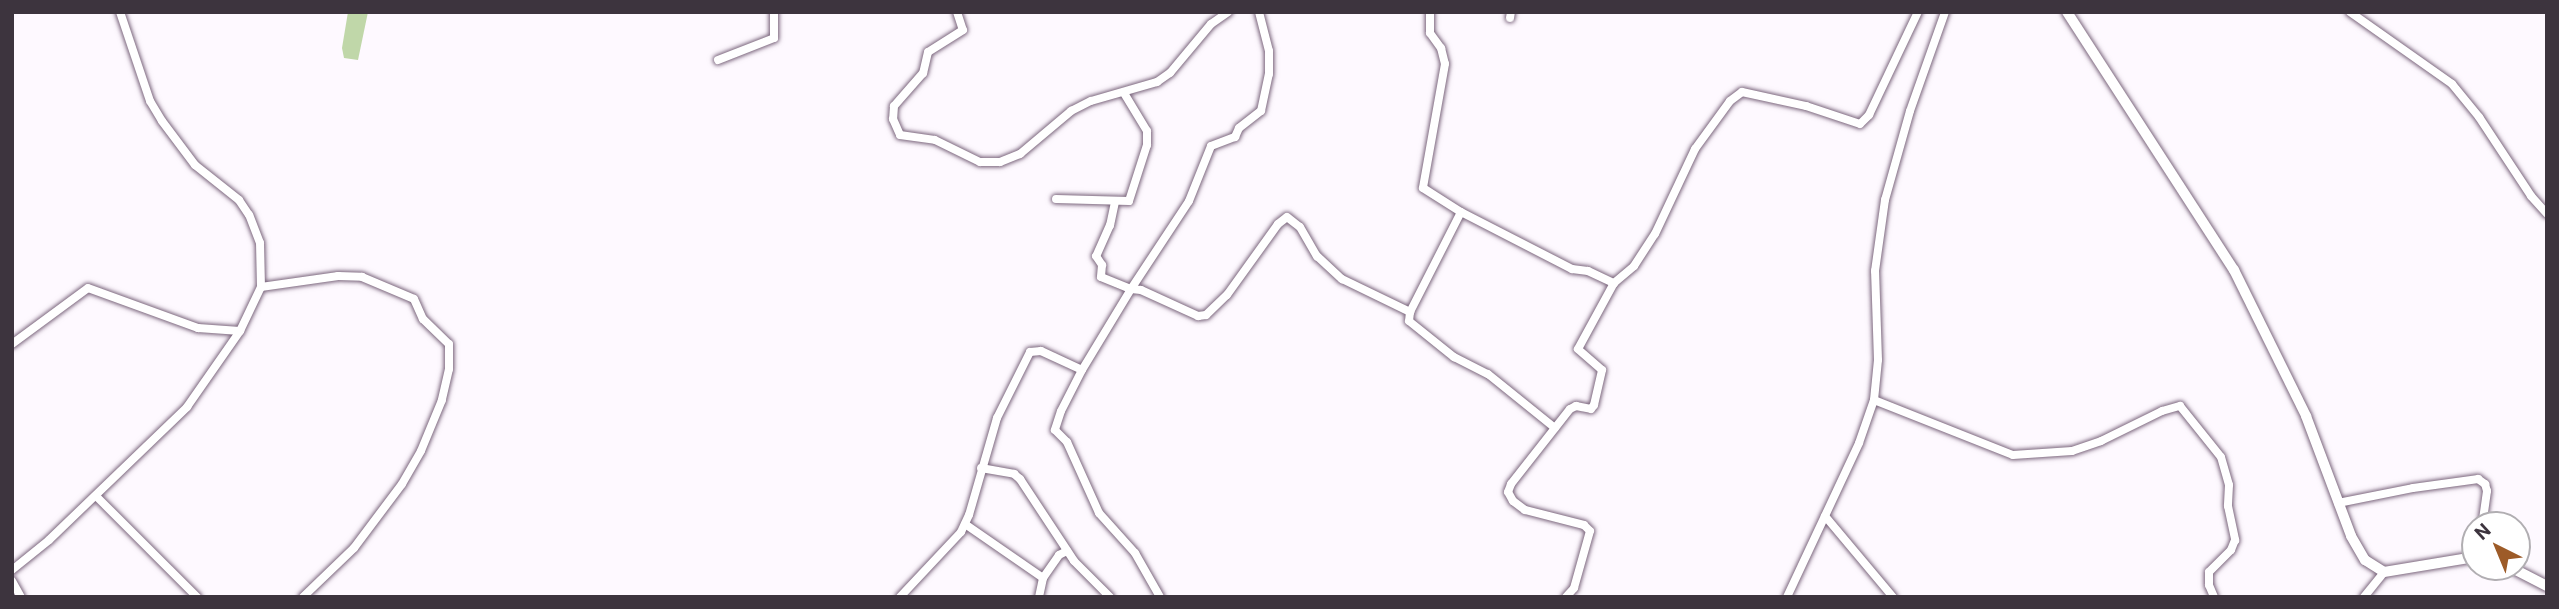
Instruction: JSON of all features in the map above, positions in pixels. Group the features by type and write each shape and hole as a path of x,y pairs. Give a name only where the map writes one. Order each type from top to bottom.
{"street":[{"path":"12,570 96,496 187,407 240,331 261,287 260,243 249,215 239,200 195,165 162,121 150,101 120,12"},
{"path":"718,60 774,38 774,12"},
{"path":"957,12 963,30 928,52 923,73 894,106 893,119 900,135 935,140 980,162 1000,162 1020,154 1071,111 1091,101 1157,82 1170,73 1211,24 1228,12"},
{"path":"1160,597 1135,552 1099,513 1067,442 1055,430 1061,411 1082,370 1189,201 1212,146 1235,137 1239,128 1261,111 1269,63 1259,12"},
{"path":"1430,12 1430,33 1441,48 1445,64 1441,99 1434,120 1422,186 1461,212 1572,270 1588,271 1615,284"},
{"path":"1566,597 1574,588 1590,531 1584,525 1525,510 1513,501 1508,492 1520,471 1574,406 1586,410 1594,405 1602,370 1578,349 1615,284 1646,251 1695,149 1735,96 1748,92 1806,106 1860,124 1869,115 1918,12"},
{"path":"1787,597 1860,443 1874,400 1878,360 1875,271 1885,200 1910,111 1945,12"},
{"path":"2067,12 2234,270 2306,416 2351,536 2365,560 2384,572 2461,559"},
{"path":"2350,12 2452,84 2479,117 2531,196 2547,214"},
{"path":"1056,199 1129,201 1147,145 1143,123 1124,93"},
{"path":"1115,202 1110,225 1096,256 1102,265 1101,277 1131,289 1141,290 1198,316 1206,315 1227,295 1278,224 1287,217 1300,228 1317,256 1342,279 1410,312"},
{"path":"1461,212 1410,312 1409,321 1454,357 1488,374 1555,428"},
{"path":"261,287 338,276 362,276 414,299 423,319 449,345 449,369 442,400 421,452 402,484 354,548 303,597"},
{"path":"12,344 85,288 198,328 240,331"},
{"path":"900,597 938,559 965,524 997,418 1030,352 1041,351 1082,370"},
{"path":"1874,400 2013,455 2072,451 2101,441 2162,411 2180,406 2221,457 2229,485 2228,506 2235,540 2231,550 2209,572 2209,585 2214,597"},
{"path":"981,468 1014,474 1020,479 1067,551 1111,597"},
{"path":"2339,503 2413,488 2478,479 2485,484 2487,491 2484,511"},
{"path":"96,496 197,597"},
{"path":"1825,516 1893,597"},
{"path":"965,524 1043,578"},
{"path":"1039,597 1043,578 1059,555 1067,551"},
{"path":"2365,596 2384,572"},
{"path":"2531,578 2547,586"},
{"path":"12,581 21,597"}],"green space":[{"path":"348,12 368,12 358,60 344,58 342,48"}]}
